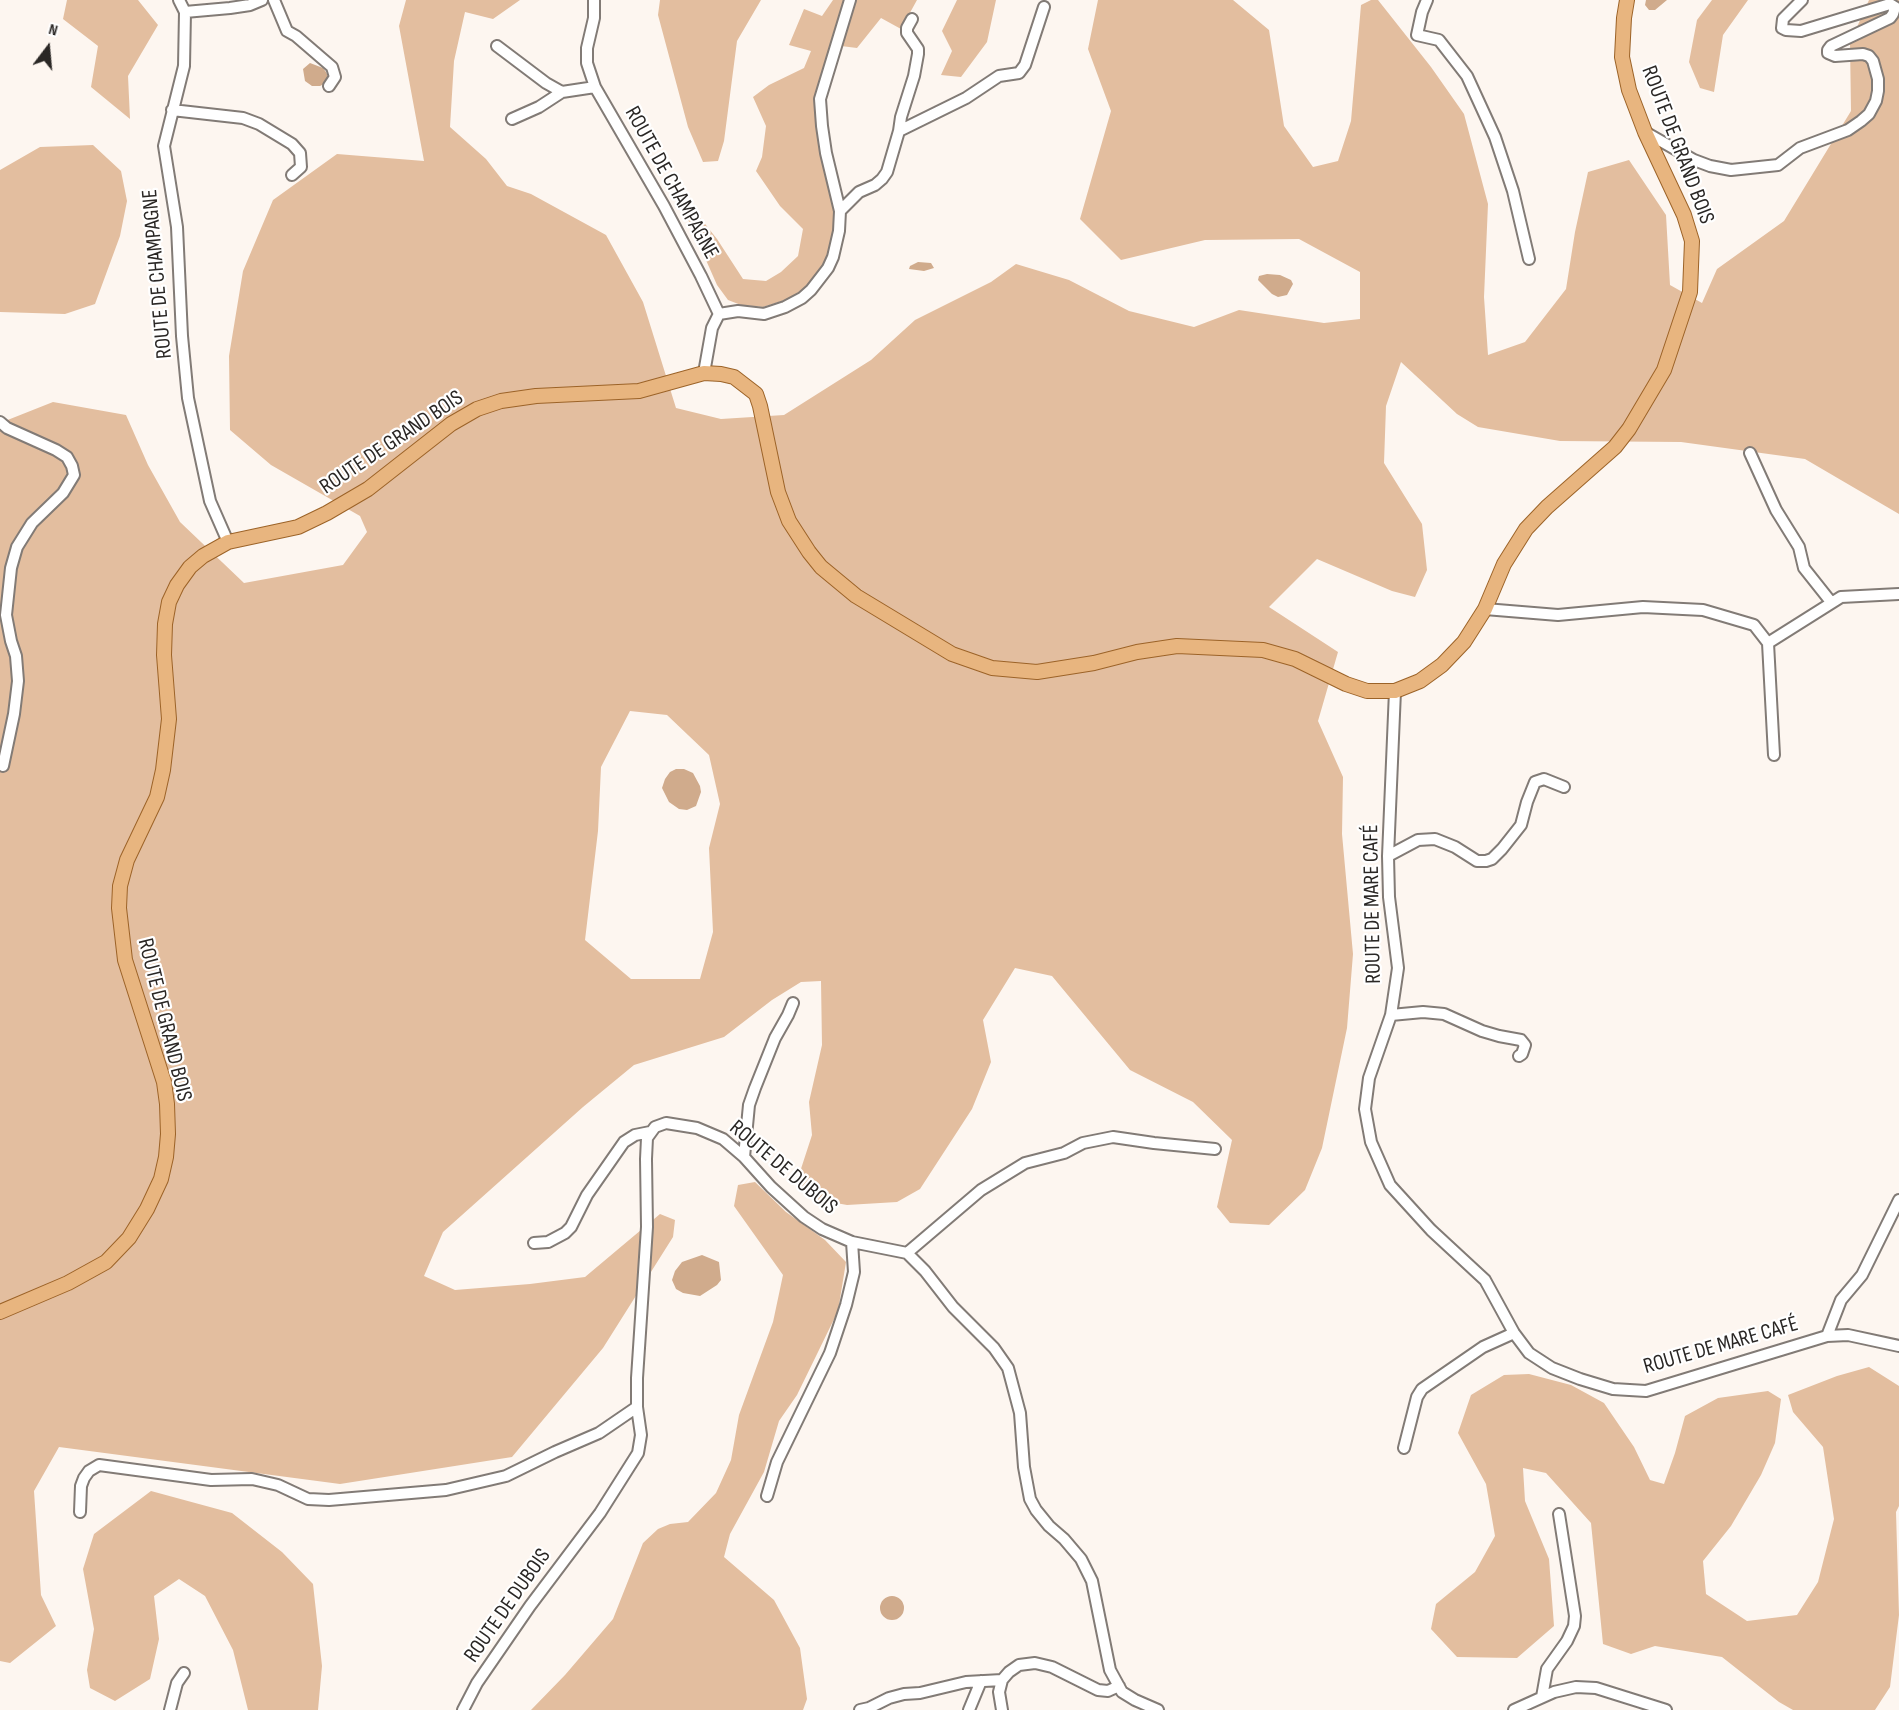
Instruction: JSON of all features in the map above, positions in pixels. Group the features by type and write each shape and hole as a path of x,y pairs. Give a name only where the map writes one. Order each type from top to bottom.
{"main road":[{"name":"ROUTE DE GRAND BOIS","path":"0,1312 68,1283 106,1262 129,1238 147,1209 161,1179 168,1134 164,1082 125,960 119,908 120,886 127,860 157,797 163,770 169,719 164,655 165,624 169,602 177,585 190,567 203,556 228,542 298,527 327,513 368,489 451,424 485,406 501,401 536,396 639,391 704,373 721,374 734,377 756,394 778,492 789,521 808,552 821,567 856,596 951,654 992,668 1036,672 1177,646 1263,650 1295,659 1346,684 1367,691 1395,691 1420,681 1442,665 1464,642 1485,609 1504,564 1526,529 1547,507 1615,447 1629,429 1664,370 1690,292 1692,241 1684,215 1645,132 1629,90 1622,57 1624,18 1628,0"}],"street":[{"name":"ROUTE DE CHAMPAGNE","path":"179,0 185,12 184,66 164,146 177,227 182,336 188,398 210,501 228,542"},
{"path":"185,12 250,5 262,0"},
{"path":"274,0 287,31 332,67 335,77 329,86"},
{"name":"ROUTE DE CHAMPAGNE","path":"594,0 594,18 587,48 587,63 595,87 664,206 719,314"},
{"path":"704,373 712,328 719,314 738,310 764,314 785,307 801,298 819,279 833,257 838,238 840,211 826,153 820,99 850,0"},
{"path":"1427,0 1417,35 1439,40 1467,76 1498,148 1513,191 1529,259"},
{"path":"1645,132 1694,160 1731,170 1778,165 1800,148 1848,130 1861,121 1869,114 1876,101 1878,79 1873,61 1863,54 1834,56 1828,53 1828,50 1831,46 1890,18 1895,7 1892,4 1886,4 1801,31 1782,28 1783,19 1802,0"},
{"path":"899,131 966,98 999,76 1019,73 1025,65 1044,7"},
{"path":"840,211 859,192 882,179 890,166 899,131 900,117 914,75 918,54 918,49 907,33 912,19"},
{"path":"497,45 546,83 562,92"},
{"path":"512,119 539,107 562,92 595,87"},
{"path":"172,110 243,118 267,128 300,153 301,166 292,175"},
{"path":"0,422 7,428 67,457 74,475 63,493 32,523 17,547 11,568 6,615 9,635 16,656 18,681 3,766"},
{"path":"1750,453 1776,510 1799,547 1804,568 1831,602"},
{"path":"1768,643 1841,597 1899,594"},
{"path":"1485,609 1558,615 1643,608 1703,610 1754,625 1768,643 1774,755"},
{"name":"ROUTE DE MARE CAFÉ","path":"1395,691 1388,856 1389,897 1398,968 1391,1015 1369,1078 1365,1109 1371,1142 1390,1185 1431,1230 1485,1280 1514,1333 1529,1353 1552,1368 1580,1379 1613,1389 1646,1391 1827,1335 1848,1335 1899,1346"},
{"path":"1388,856 1425,838 1449,844 1477,861 1492,859 1521,825 1535,782 1544,779 1564,787"},
{"path":"744,1157 749,1105 762,1067 793,1003"},
{"path":"1391,1015 1423,1012 1444,1014 1491,1034 1521,1040 1525,1046 1519,1056"},
{"name":"ROUTE DE DUBOIS","path":"463,1710 477,1683 530,1606 600,1514 638,1453 641,1435 637,1407 637,1378 647,1227 647,1138 655,1126 666,1123 697,1128 723,1139 744,1157 771,1187 804,1217 822,1229 852,1242 907,1253"},
{"path":"534,1243 548,1242 572,1227 587,1194 624,1142 635,1135 650,1132"},
{"path":"1158,1710 1122,1692 1110,1670 1092,1581 1081,1559 1049,1526 1030,1499 1024,1467 1020,1413 1008,1368 994,1348 953,1307 925,1271 907,1253 981,1190 1025,1163 1064,1153 1083,1143 1113,1137 1215,1149"},
{"path":"1827,1335 1841,1300 1862,1275 1899,1200"},
{"path":"767,1496 777,1462 830,1353 854,1272 852,1242"},
{"path":"1404,1448 1417,1397 1422,1389 1484,1347 1514,1333"},
{"path":"80,1512 81,1486 84,1478 89,1471 99,1465 212,1480 252,1479 278,1485 308,1499 329,1500 446,1490 506,1476 599,1434 637,1407"},
{"path":"1542,1697 1547,1669 1572,1633 1575,1616 1559,1514"},
{"path":"1002,1710 999,1692 1002,1680 1019,1665 1035,1663 1052,1667 1098,1690 1108,1691 1119,1686"},
{"path":"170,1710 177,1683 184,1673"},
{"path":"860,1710 904,1694 920,1693 966,1682 1002,1680"},
{"path":"969,1710 981,1681"},
{"path":"1514,1710 1554,1692 1576,1687 1596,1688 1666,1710"}],"shaded area":[{"path":"67,0 138,0 158,25 128,76 130,119 91,87 98,46 63,19"},
{"path":"406,0 520,0 493,19 465,12 454,61 450,127 486,159 507,186 531,194 606,235 643,302 676,408 721,419 784,415 871,360 915,320 991,282 1016,264 1069,280 1129,311 1194,327 1239,310 1324,323 1360,319 1360,272 1299,239 1205,240 1121,260 1080,219 1111,111 1088,49 1098,0 1233,0 1269,30 1284,126 1313,167 1338,161 1351,121 1361,5 1371,0 1378,0 1431,67 1464,114 1488,204 1484,297 1488,355 1525,342 1566,289 1588,172 1629,160 1666,215 1670,285 1702,303 1717,269 1784,221 1851,111 1850,43 1869,0 1899,0 1899,514 1805,459 1681,442 1560,441 1478,427 1457,414 1401,362 1386,406 1384,463 1422,524 1427,570 1415,597 1392,591 1317,559 1269,607 1338,652 1318,721 1343,777 1342,834 1353,954 1347,1028 1322,1148 1305,1190 1269,1225 1230,1223 1217,1207 1232,1140 1193,1102 1130,1070 1052,976 1015,968 983,1020 991,1062 972,1109 920,1189 897,1202 847,1205 809,1198 798,1178 812,1135 809,1102 822,1045 821,981 801,982 772,1000 724,1037 634,1065 583,1107 443,1232 424,1276 455,1290 585,1277 660,1214 675,1220 673,1237 603,1348 512,1457 340,1484 59,1447 34,1491 41,1595 56,1626 10,1663 0,1661 0,423 53,402 126,415 148,465 180,522 244,583 343,565 367,532 360,516 271,465 230,430 229,356 243,271 273,200 337,154 424,161 399,26","holes":["630,711 667,715 709,755 720,804 709,848 713,932 700,979 631,979 585,940 598,831 601,767"]},
{"path":"660,0 761,0 737,41 724,141 718,161 703,162 688,127 658,15"},
{"path":"833,0 917,0 901,29 881,18 857,48 841,46 817,99 836,210 834,242 826,261 808,286 788,299 763,307 741,305 728,300 717,285 683,208 694,210 717,239 743,279 766,281 781,272 798,256 803,229 780,206 756,171 762,157 766,126 753,97 769,85 804,68 811,51 789,45 804,9 822,16"},
{"path":"957,0 996,0 987,42 961,77 941,75 952,51 942,31"},
{"path":"1646,0 1667,0 1655,10 1649,10 1645,5"},
{"path":"1712,0 1748,0 1723,35 1714,92 1700,88 1689,62 1697,20"},
{"path":"310,63 323,68 326,72 328,76 324,84 312,86 305,81 303,69"},
{"path":"93,145 121,171 127,201 120,236 95,304 65,314 0,312 0,170 40,147"},
{"path":"918,262 931,263 934,268 924,271 909,269"},
{"path":"1280,275 1291,280 1293,284 1287,295 1278,297 1272,294 1258,280 1259,276"},
{"path":"684,769 693,773 700,786 701,792 696,806 687,810 679,809 669,802 662,788 670,772"},
{"path":"755,1182 786,1212 825,1240 846,1262 838,1311 797,1395 779,1421 764,1472 730,1534 724,1557 774,1600 800,1648 807,1699 803,1710 531,1710 565,1675 613,1619 643,1543 658,1529 670,1524 688,1522 716,1493 731,1460 739,1415 773,1322 783,1275 734,1206 738,1185"},
{"path":"702,1255 719,1262 721,1280 700,1296 683,1293 676,1289 672,1280 675,1271 682,1262"},
{"path":"1869,1367 1899,1386 1899,1506 1896,1512 1899,1615 1890,1687 1875,1710 1793,1710 1779,1702 1722,1657 1655,1646 1631,1654 1603,1644 1591,1523 1546,1473 1523,1468 1525,1501 1549,1559 1554,1626 1517,1658 1457,1657 1431,1629 1436,1604 1475,1572 1495,1536 1486,1484 1458,1433 1471,1395 1504,1375 1529,1374 1571,1385 1604,1403 1634,1447 1650,1480 1664,1484 1685,1416 1718,1398 1768,1391 1781,1399 1775,1443 1761,1475 1731,1526 1703,1561 1706,1594 1747,1621 1797,1615 1818,1582 1834,1519 1823,1447 1793,1412 1788,1395 1837,1376"},
{"path":"151,1491 232,1513 282,1552 313,1584 322,1666 318,1710 248,1710 233,1650 205,1596 179,1579 154,1596 159,1639 150,1679 115,1701 90,1688 87,1670 94,1629 83,1569 94,1534"},
{"path":"892,1596 900,1600 904,1608 900,1616 892,1620 884,1616 880,1608 884,1600"}]}
